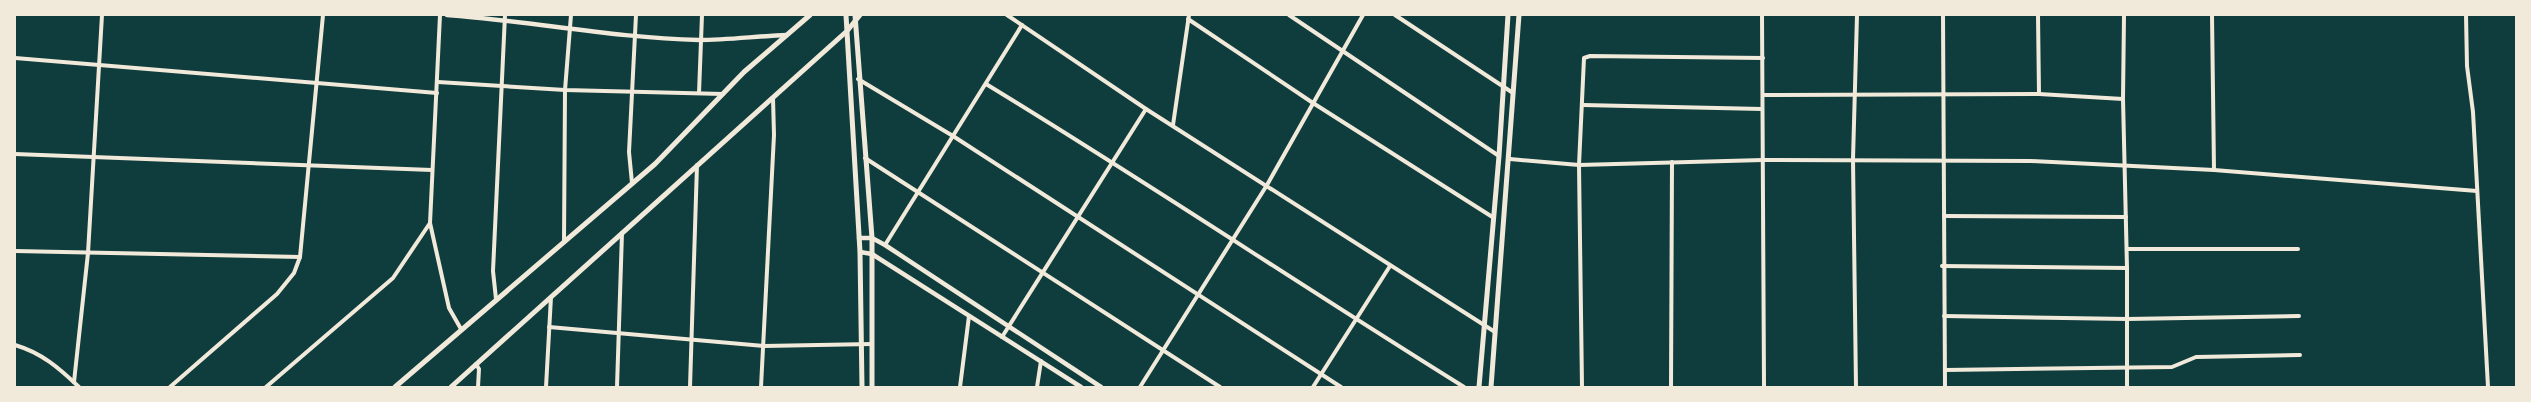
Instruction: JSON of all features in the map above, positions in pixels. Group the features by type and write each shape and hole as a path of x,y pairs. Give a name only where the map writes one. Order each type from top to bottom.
{"main road":[{"path":"395,387 656,164 744,72 810,15"},
{"path":"846,15 860,252 862,387"},
{"path":"451,387 847,31 855,18 860,15"},
{"path":"1480,387 1499,156 1508,15"},
{"path":"1491,387 1510,159 1519,15"},
{"path":"855,18 858,78 872,238 872,387"}],"street":[{"path":"74,382 88,253 92,156 102,15"},
{"path":"170,387 277,294 294,273 300,257 315,83 323,15"},
{"path":"440,15 430,224 449,308 461,329"},
{"path":"447,15 505,17 570,30 700,40 787,34"},
{"path":"564,242 565,90 571,15"},
{"path":"632,184 629,152 636,15"},
{"path":"699,93 702,15"},
{"path":"1007,15 1146,109 1495,332"},
{"path":"1289,15 1499,156"},
{"path":"1140,387 1267,185 1363,15"},
{"path":"1395,15 1513,93"},
{"path":"1762,15 1764,387"},
{"path":"1856,387 1854,96 1857,15"},
{"path":"1943,15 1944,216 1942,266 1945,387"},
{"path":"2038,15 2039,94"},
{"path":"2124,15 2123,98 2127,249 2127,387"},
{"path":"2212,15 2214,170"},
{"path":"2466,15 2467,66 2473,112 2488,387"},
{"path":"496,299 493,271 500,86 505,17"},
{"path":"1173,125 1189,17 1313,103 1494,218"},
{"path":"886,245 1022,25"},
{"path":"1582,387 1579,165 1584,58 1590,56 1763,58"},
{"path":"15,58 437,93"},
{"path":"858,78 1078,216 1340,387"},
{"path":"438,82 565,90 631,90 724,94"},
{"path":"986,84 1113,161 1356,320 1464,387"},
{"path":"1763,95 2039,94 2123,98"},
{"path":"761,387 774,135 773,98"},
{"path":"1583,105 1762,109"},
{"path":"1002,337 1146,109"},
{"path":"15,154 432,170"},
{"path":"865,158 1043,272 1162,352 1220,387"},
{"path":"1510,159 1579,165 1854,159 2031,161 2214,170 2477,191"},
{"path":"1671,387 1672,162"},
{"path":"690,387 693,340 697,165"},
{"path":"1944,216 2126,217"},
{"path":"268,386 393,278 430,224"},
{"path":"617,387 622,233"},
{"path":"859,238 872,238 886,245 1101,387"},
{"path":"2127,249 2298,248"},
{"path":"15,251 300,257"},
{"path":"860,252 872,254 1081,387"},
{"path":"1313,387 1390,266"},
{"path":"1942,266 2127,268"},
{"path":"546,387 551,296"},
{"path":"960,387 969,316"},
{"path":"1944,316 2126,319 2299,316"},
{"path":"549,328 764,346 872,344"},
{"path":"15,345 41,354 79,387"},
{"path":"1944,370 2126,369 2172,367 2196,357 2300,355"},
{"path":"1038,387 1041,362"},
{"path":"476,364 479,370 478,387"}]}
